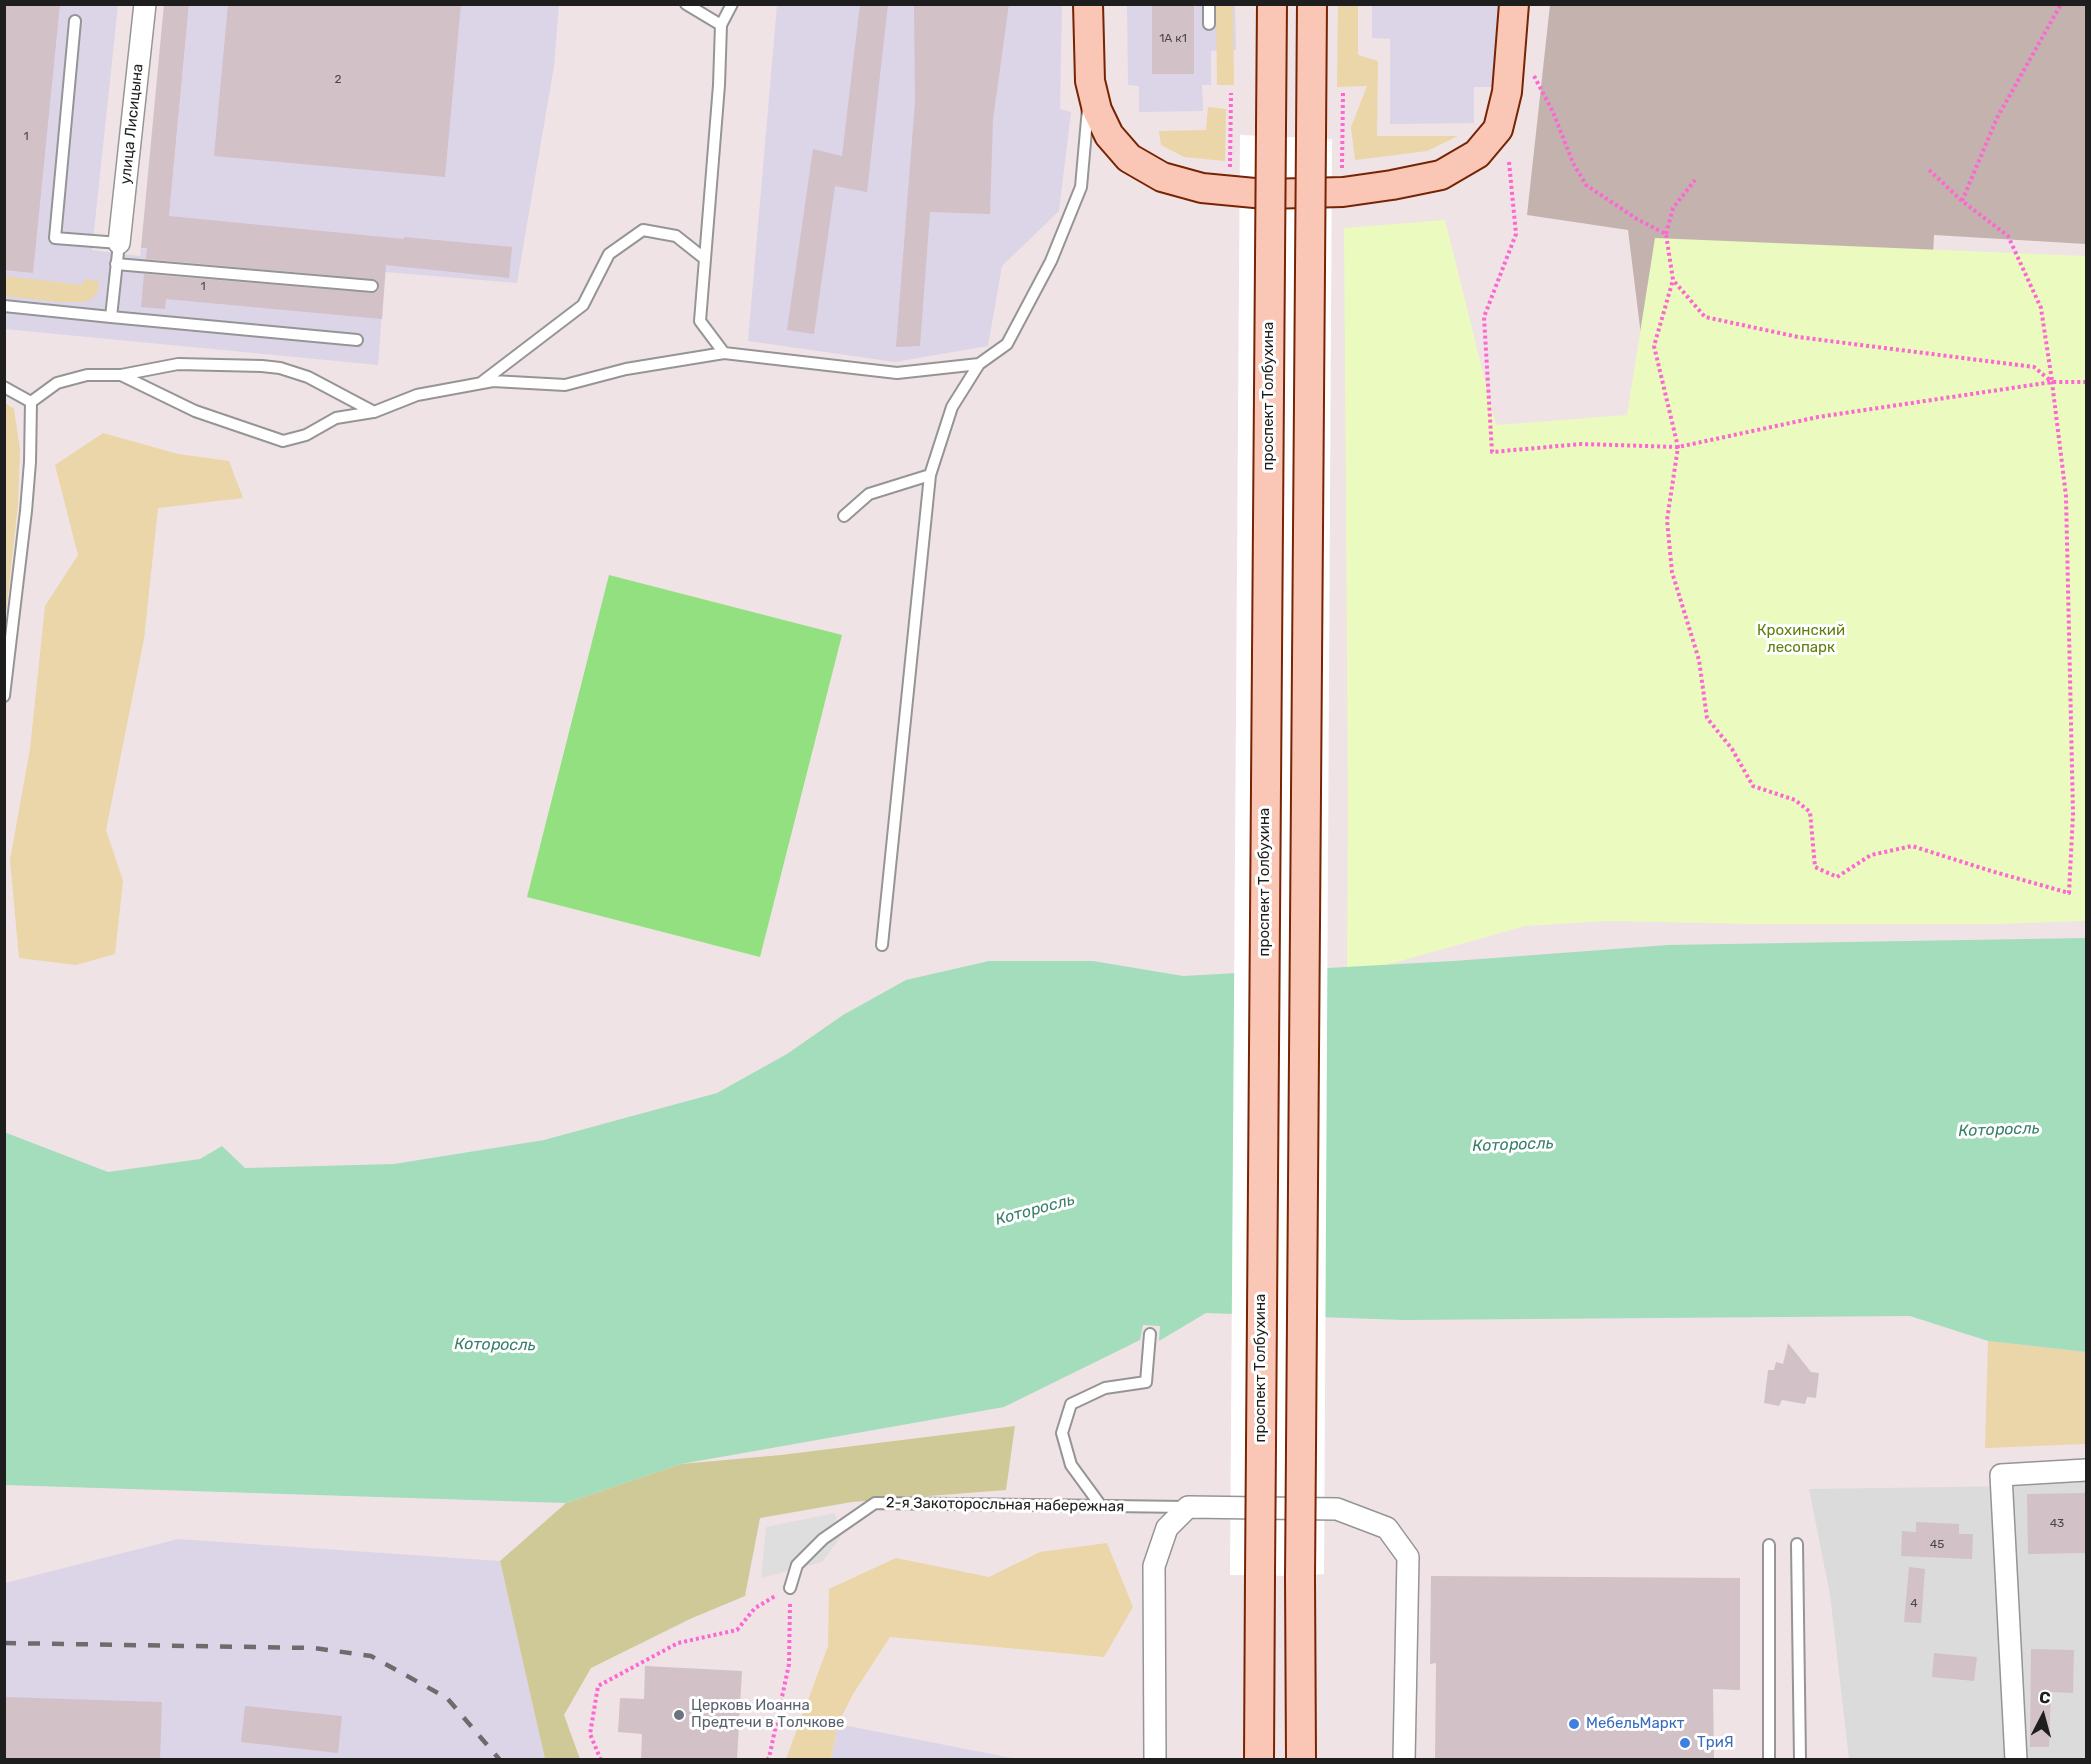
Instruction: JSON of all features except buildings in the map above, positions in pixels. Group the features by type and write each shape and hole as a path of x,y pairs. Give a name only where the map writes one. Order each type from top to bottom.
{"main road":[{"path":"1088,4 1090,81 1097,110 1109,135 1129,158 1162,177 1202,188 1265,194 1343,192 1392,185 1441,175 1476,154 1498,129 1507,92 1514,4"},
{"name":"проспект Толбухина","path":"1259,1760 1272,4"},
{"path":"1301,1760 1300,1576 1312,4"}],"street":[{"name":"улица Лисицына","path":"118,254 145,4"},
{"path":"2016,1760 2001,1475 2086,1470"},
{"path":"1155,1760 1154,1566 1167,1528 1188,1507 1337,1509 1387,1528 1408,1557 1404,1760"}],"lane":[{"path":"686,4 721,25"},
{"path":"724,353 700,321 719,85 721,25 732,4"},
{"path":"1209,4 1209,24"},
{"path":"75,21 55,238 118,254 372,286"},
{"path":"882,945 930,475 952,407 980,364 1007,344 1051,261 1081,187 1090,81"},
{"path":"481,383 584,305 609,254 643,230 676,236 705,259"},
{"path":"111,318 118,254"},
{"path":"4,306 357,340"},
{"path":"121,375 195,411 283,441 306,435 336,418 374,412 417,395 493,381 565,385 626,369 724,353 897,373 980,364"},
{"path":"31,402 57,383 87,375 121,375 178,364 262,366 280,368 308,377 374,412"},
{"path":"4,387 31,402"},
{"path":"4,696 26,510 31,402"},
{"path":"844,516 869,494 930,475"},
{"path":"1101,1506 1071,1465 1062,1433 1071,1404 1105,1388 1146,1382 1150,1334"},
{"name":"2-я Закоторосльная набережная","path":"790,1588 796,1565 823,1539 875,1503 1188,1507"},
{"path":"1797,1544 1800,1760"},
{"path":"1769,1545 1769,1760"}],"path":[{"path":"1962,201 1997,118 2061,4"},
{"path":"1529,67 1553,112 1573,163 1586,185 1637,219 1666,234"},
{"path":"1230,169 1231,93"},
{"path":"1342,169 1343,93"},
{"path":"1509,162 1516,234 1484,317 1492,452 1581,444 1678,447 1818,417 2052,382 2086,382"},
{"path":"1695,180 1673,208 1666,234 1673,280 1654,346 1678,447 1667,520 1672,572 1700,660 1707,718 1732,749 1753,786 1795,800 1810,812 1815,867 1837,877 1872,855 1912,846 2069,893 2073,814 2066,496 2041,309 2008,236 1962,201 1929,170"},
{"path":"1673,280 1705,317 1798,337 2034,366 2052,382"},
{"path":"601,1760 590,1734 598,1686 678,1642 737,1630 755,1608 790,1588"},
{"path":"767,1760 789,1664 790,1588"}],"shaded area":[{"path":"4,5 118,5 92,250 140,256 141,248 174,251 169,216 189,5 559,5 554,66 517,283 385,272 378,365 5,329"},
{"path":"777,5 1062,5 1060,109 1071,112 1059,211 1002,266 988,346 895,362 748,341"},
{"path":"1127,5 1235,5 1236,50 1211,51 1211,85 1202,85 1203,111 1139,112 1139,86 1128,85"},
{"path":"1216,5 1233,5 1234,85 1217,85"},
{"path":"1338,5 1358,5 1358,55 1378,61 1377,136 1458,136 1427,151 1355,160 1351,127 1367,86 1337,87"},
{"path":"1372,5 1499,5 1497,87 1474,87 1474,123 1390,124 1390,39 1372,38"},
{"path":"1550,5 2086,5 2086,244 1934,235 1927,382 1645,368 1628,230 1527,215"},
{"path":"1208,107 1226,109 1225,161 1184,157 1161,145 1159,131 1206,130"},
{"path":"5,276 82,285 84,279 99,281 98,291 93,298 85,302 59,302 5,296"},
{"path":"5,403 14,409 20,450 18,505 5,622"},
{"path":"103,433 178,454 229,461 243,498 158,508 144,639 106,830 123,881 115,954 76,965 19,958 10,860 30,749 45,606 78,555 55,465"},
{"path":"1988,1341 2086,1352 2086,1444 1985,1448"},
{"path":"1015,1426 1006,1490 852,1502 760,1518 745,1596 690,1619 591,1668 564,1715 580,1759 545,1759 500,1561 566,1503 681,1464 781,1455"},
{"path":"2086,1482 2086,1759 1849,1759 1830,1595 1809,1489 2018,1486"},
{"path":"835,1513 840,1538 822,1562 761,1578 766,1527"},
{"path":"178,1539 500,1561 545,1759 5,1760 5,1583"},
{"path":"1107,1543 1133,1607 1104,1657 890,1637 853,1694 838,1724 831,1759 786,1759 828,1646 829,1589 896,1558 989,1577 1040,1552"},
{"path":"838,1724 1017,1759 831,1760"}],"green space":[{"name":"Крохинский лесопарк","path":"1445,220 1496,425 1627,415 1655,238 2086,256 2086,921 1998,924 1751,924 1608,921 1525,926 1347,976 1344,228"},
{"path":"609,575 842,635 760,957 527,897"}],"water":[{"name":"Которосль","path":"2086,938 2086,1352 1988,1341 1910,1316 1404,1320 1206,1313 1159,1341 1160,1326 1143,1325 1140,1340 1004,1407 681,1464 566,1503 5,1485 4,1132 108,1172 200,1159 222,1146 245,1168 394,1164 544,1140 717,1093 787,1054 843,1015 906,980 989,961 1093,961 1183,976 1454,961 1668,945"}],"pier":[{"path":"1240,135 1332,139 1324,1574 1300,1576 1230,1575"}],"railway":[{"path":"4,1643 314,1648 371,1656 447,1698 500,1760"}],"place":[{"name":"Церковь Иоанна Предтечи в Толчкове","path":"679,1715"},
{"name":"МебельМаркт","path":"1574,1724"},
{"name":"ТриЯ","path":"1685,1743"}]}
